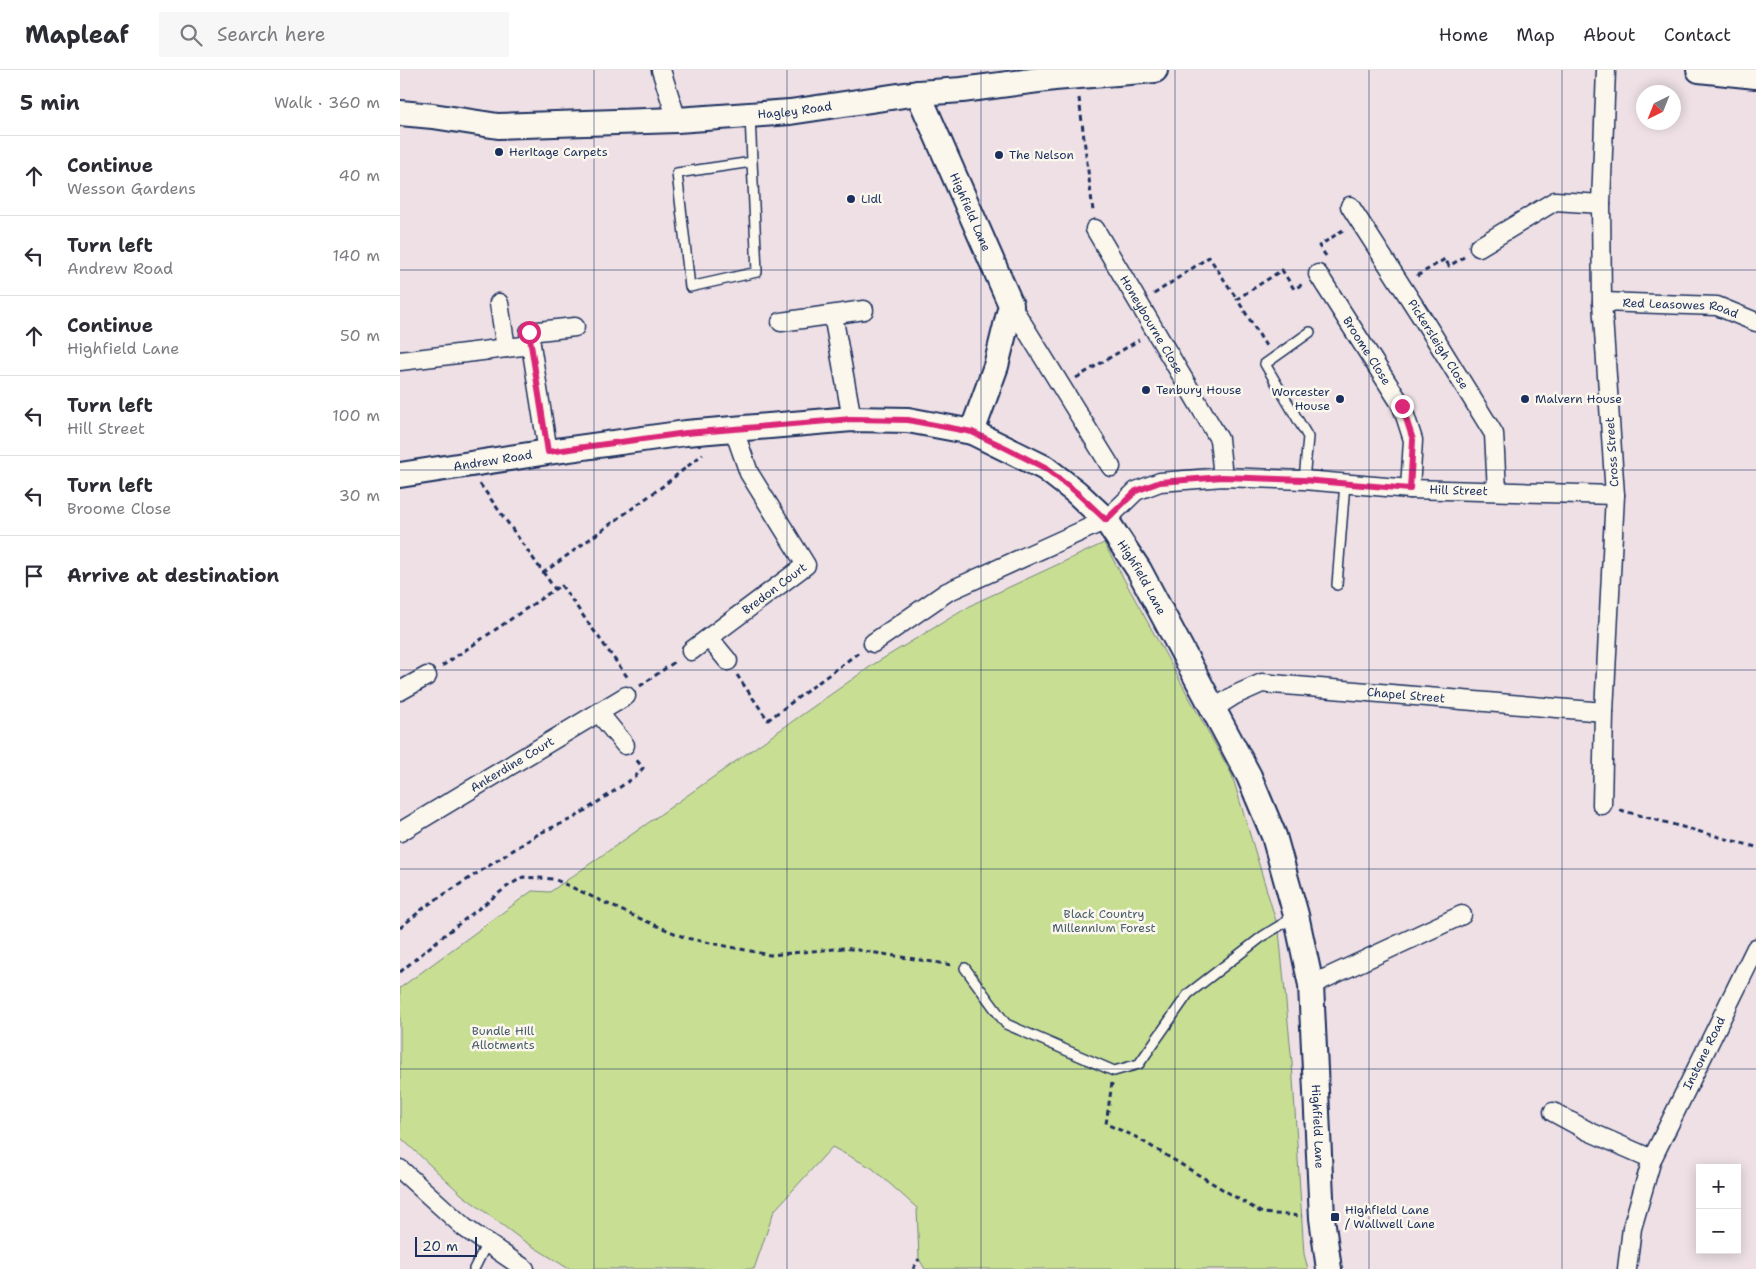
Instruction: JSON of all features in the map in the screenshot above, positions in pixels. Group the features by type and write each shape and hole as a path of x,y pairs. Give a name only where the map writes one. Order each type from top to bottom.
{"street":[{"path":"661,70 677,120"},
{"name":"Hagley Road","path":"400,113 498,126 750,116 918,93 1154,70"},
{"name":"Cross Street","path":"1602,805 1604,712 1615,495 1602,302 1601,204 1606,70"},
{"path":"1699,70 1756,76"},
{"name":"Highfield Lane","path":"918,93 1011,305"},
{"name":"Hagley Road","path":"400,95 433,116"},
{"path":"1479,247 1554,201 1601,204"},
{"name":"Pickersleigh Close","path":"1354,213 1494,434 1496,491"},
{"name":"Honeybourne Close","path":"1095,229 1219,439 1222,477"},
{"name":"Broome Close","path":"1318,274 1402,406 1413,440 1410,489"},
{"name":"Red Leasowes Road","path":"1602,302 1716,306 1756,322"},
{"path":"499,303 506,348"},
{"path":"1011,305 1111,467"},
{"path":"972,432 996,366 1011,305"},
{"path":"780,322 864,310"},
{"path":"833,315 852,419"},
{"path":"548,452 529,332 575,327"},
{"path":"400,361 531,345"},
{"name":"Andrew Road","path":"400,475 686,433 852,419 908,420 972,432"},
{"name":"Bredon Court","path":"691,651 806,565 749,473 734,430"},
{"name":"Highfield Lane","path":"972,432 1045,468 1076,492 1106,520 1140,570 1249,776 1270,828 1296,915 1311,985 1322,1218 1329,1269"},
{"name":"Hill Street","path":"873,643 947,592 1106,520 1136,491 1160,482 1222,477 1304,480 1410,489 1615,495"},
{"path":"709,638 728,661"},
{"path":"400,691 427,676"},
{"name":"Chapel Street","path":"1213,708 1235,695 1262,683 1604,712"},
{"name":"Ankerdine Court","path":"400,832 631,692"},
{"path":"599,713 625,745"},
{"path":"1311,985 1462,915"},
{"name":"Instone Road","path":"1627,1269 1632,1228 1652,1159 1756,948"},
{"path":"1553,1112 1588,1131 1652,1159"},
{"path":"400,1169 465,1228 525,1269"}],"lane":[{"path":"750,116 757,272 690,287 677,173 752,162"},
{"path":"1304,480 1308,437 1265,364 1310,332"},
{"path":"1337,585 1345,483"},
{"path":"965,968 1006,1024 1114,1071 1139,1064 1188,994 1263,936 1296,915"},
{"path":"474,1269 487,1242"}],"path":[{"path":"1077,76 1095,229"},
{"path":"1237,299 1282,270 1294,289 1332,264 1319,246 1354,213"},
{"path":"1401,287 1445,259 1449,266 1479,247"},
{"path":"1140,304 1209,257 1274,358"},
{"path":"1062,387 1155,330"},
{"path":"543,573 663,486 705,452"},
{"path":"466,464 555,589"},
{"path":"427,676 561,585 631,692 691,651"},
{"path":"728,661 768,720 873,643"},
{"path":"400,928 426,906 540,833 574,818 635,777 643,768 625,745"},
{"path":"1602,805 1756,847"},
{"path":"400,972 442,936 508,886 523,877 554,879 686,938 770,956 845,948 965,968"},
{"path":"1114,1071 1106,1124 1134,1136 1262,1213 1322,1218"},
{"path":"913,1269 919,1259"}],"green space":[{"path":"1104,543 1232,775 1279,931 1292,1063 1304,1254 1308,1269 925,1269 919,1259 917,1208 872,1168 832,1147 774,1211 754,1269 569,1269 521,1239 461,1194 400,1137 400,988 532,891 550,892 874,664 975,603"}],"place":[{"name":"Heritage Carpets","path":"499,152"},
{"name":"The Nelson","path":"999,155"},
{"name":"Lidl","path":"851,199"},
{"name":"Tenbury House","path":"1146,390"},
{"name":"Worcester House","path":"1340,399"},
{"name":"Malvern House","path":"1525,399"},
{"name":"Highfield Lane / Wallwell Lane","path":"1335,1217"}],"route":[{"path":"529,332 548,452 686,433 852,419 908,420 972,432 1006,448 1045,468 1076,492 1106,520 1136,491 1160,482 1222,477 1304,480 1410,489 1413,440 1402,406"}],"park label":[{"name":"Black Country Millennium Forest","path":"1104,921"},
{"name":"Bundle Hill Allotments","path":"503,1038"}]}
